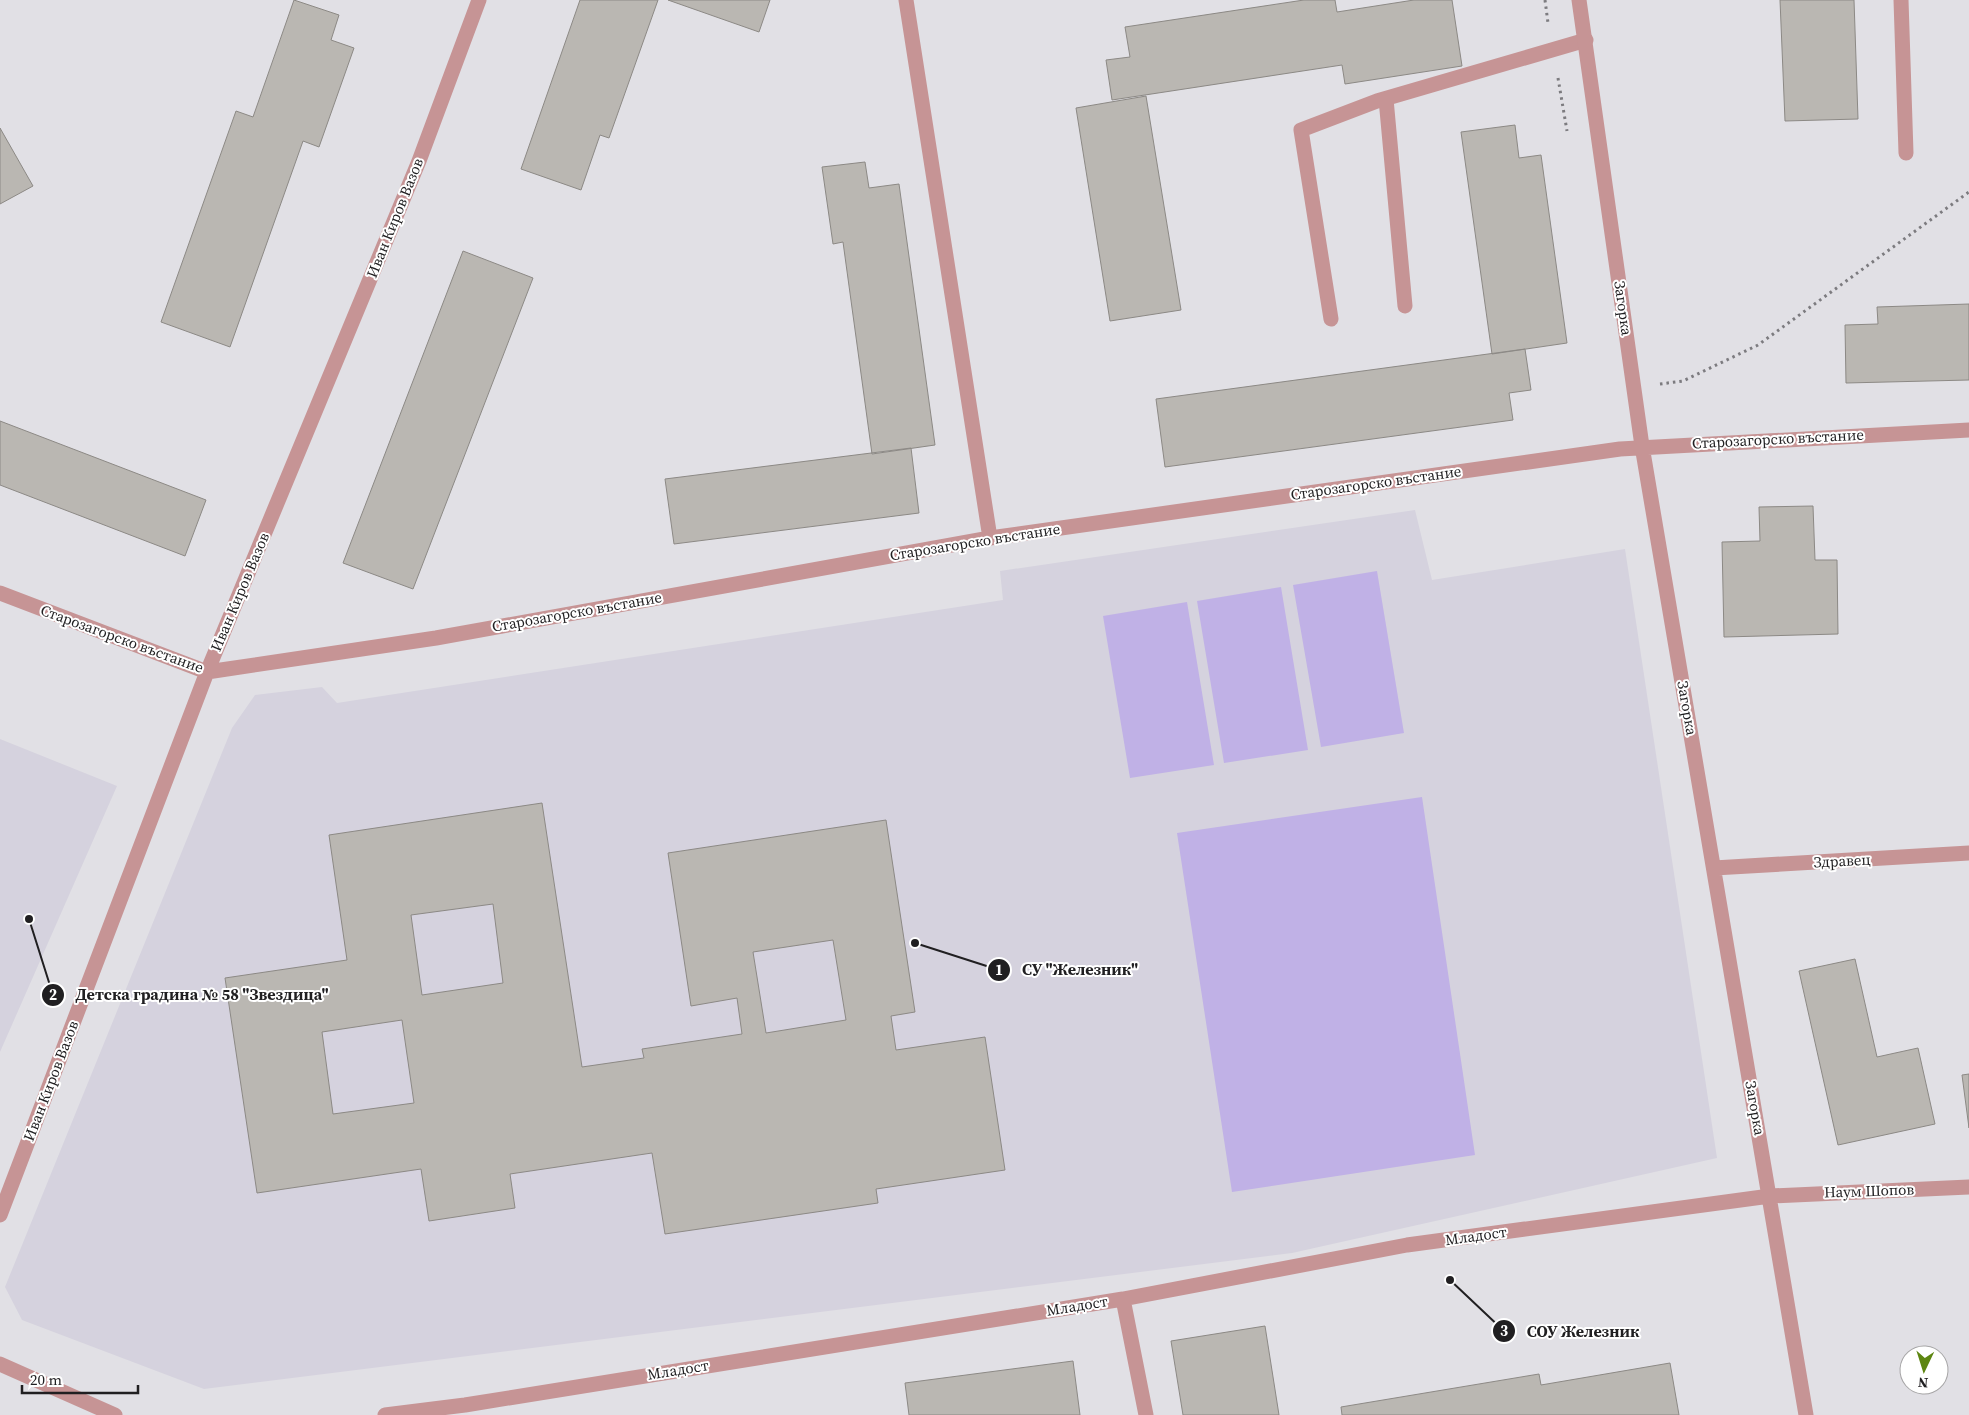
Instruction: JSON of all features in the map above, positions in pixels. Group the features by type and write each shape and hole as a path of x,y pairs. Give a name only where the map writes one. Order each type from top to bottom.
{"street":[{"name":"Иван Киров Вазов","path":"0,1215 207,672 419,161 479,0"},
{"path":"906,0 990,538"},
{"name":"Загорка","path":"1579,0 1642,446 1806,1415"},
{"path":"1901,0 1906,153"},
{"path":"1331,319 1301,130 1386,99 1586,40"},
{"path":"1386,99 1405,306"},
{"name":"Старозагорско въстание","path":"0,593 207,672 436,638 990,538 1642,446 1969,430"},
{"name":"Здравец","path":"1714,868 1969,853"},
{"name":"Наум Шопов","path":"1770,1196 1969,1187"},
{"name":"Младост","path":"385,1415 466,1410 1123,1299 1407,1245 1770,1196"},
{"path":"1123,1299 1146,1415"},
{"path":"0,1364 115,1415"}],"path":[{"path":"1634,386 1683,381 1758,345 1969,192"}],"shaded area":[{"path":"1415,510 1432,580 1625,549 1717,1158 1292,1253 204,1389 22,1320 5,1287 232,728 255,695 322,687 337,703 1003,600 1000,571"},
{"path":"1377,571 1404,733 1321,747 1293,585"},
{"path":"1281,587 1308,750 1224,763 1197,601"},
{"path":"1187,602 1214,765 1130,778 1103,616"},
{"path":"0,739 117,786 0,1052"},
{"path":"1422,797 1475,1155 1232,1192 1177,833"}],"building":[{"path":"294,0 339,15 331,40 354,48 319,147 303,141 230,347 161,322 236,111 253,117"},
{"path":"580,0 658,0 609,138 600,135 581,190 521,169"},
{"path":"668,0 770,0 759,32"},
{"path":"1304,0 1335,0 1337,12 1414,0 1452,0 1462,66 1345,84 1342,65 1112,100 1106,60 1130,57 1125,27"},
{"path":"1780,0 1854,0 1858,119 1785,121"},
{"path":"1146,96 1181,310 1110,321 1076,108"},
{"path":"1515,125 1519,158 1541,155 1567,343 1492,354 1461,132"},
{"path":"0,128 33,186 0,204"},
{"path":"865,162 869,188 899,184 935,445 872,454 843,242 833,244 822,167"},
{"path":"463,251 533,278 413,589 343,563"},
{"path":"1969,304 1969,380 1846,383 1845,325 1878,324 1877,307"},
{"path":"1525,349 1531,390 1509,393 1513,420 1165,467 1156,399"},
{"path":"0,421 206,500 185,556 0,485"},
{"path":"911,448 919,513 674,544 665,479"},
{"path":"1813,506 1815,560 1837,560 1838,634 1724,637 1722,542 1760,541 1759,507"},
{"path":"542,803 582,1067 644,1058 642,1049 742,1034 737,998 691,1006 668,853 886,820 915,1012 891,1016 896,1050 985,1037 1005,1170 876,1189 878,1203 665,1234 652,1153 510,1174 515,1208 429,1221 421,1169 257,1193 225,978 347,960 329,835","holes":["493,904 503,983 422,995 411,915","833,940 846,1020 766,1033 753,952","402,1020 414,1103 333,1114 322,1032"]},
{"path":"1855,959 1877,1057 1918,1048 1935,1124 1838,1145 1799,971"},
{"path":"1969,1074 1969,1128 1962,1075"},
{"path":"1265,1326 1279,1415 1183,1415 1171,1341"},
{"path":"1073,1361 1080,1415 909,1415 905,1383"},
{"path":"1670,1363 1679,1415 1342,1415 1341,1407 1539,1374 1541,1385"}],"place":[{"name":"Детска градина № 58 \"Звездица\"","path":"29,919"},
{"name":"СУ \"Железник\"","path":"915,943"},
{"name":"СОУ Железник","path":"1450,1280"}]}
